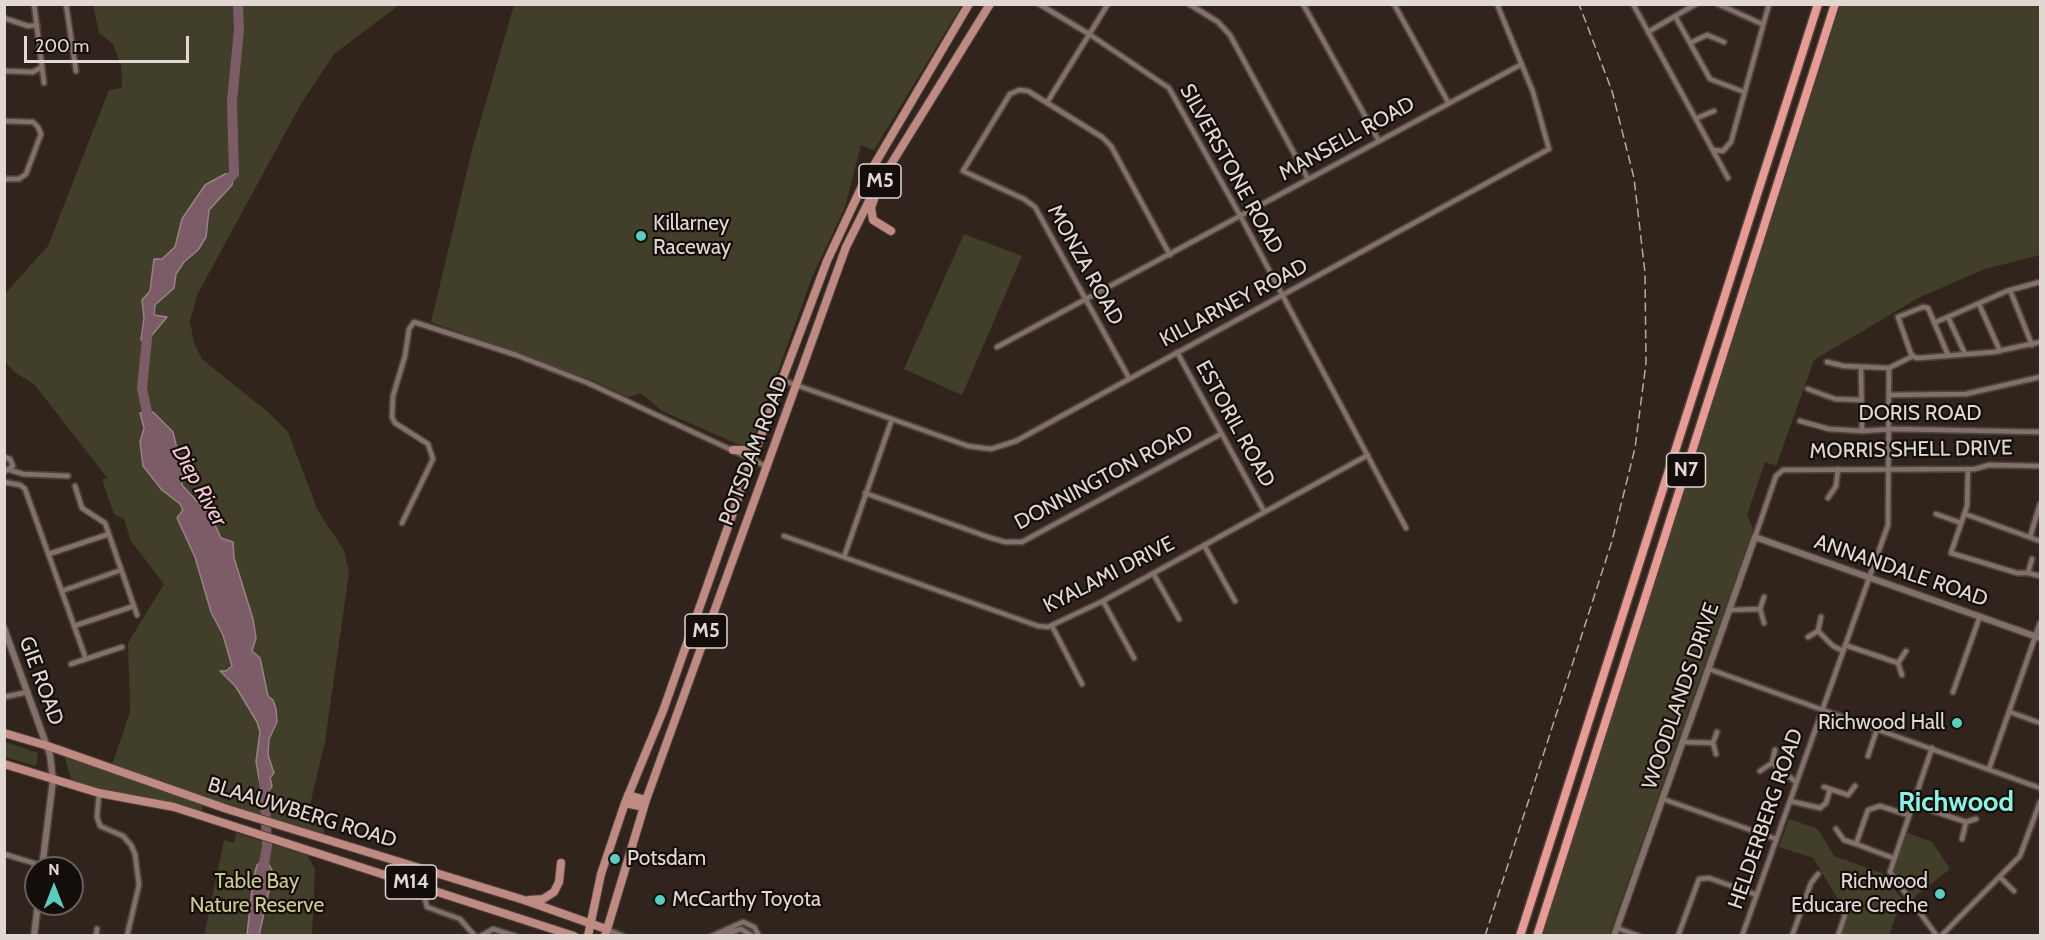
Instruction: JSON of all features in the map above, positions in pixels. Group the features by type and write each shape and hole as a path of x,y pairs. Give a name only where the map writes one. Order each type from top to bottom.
{"highway":[{"name":"N7","path":"1520,936 1818,4"},
{"name":"N7","path":"1537,936 1835,4"}],"main road":[{"name":"POTSDAM ROAD","path":"588,936 589,922 601,874 627,799 663,711 782,380 848,213 969,4"},
{"name":"POTSDAM ROAD","path":"605,932 645,803 798,386 836,273 857,223 882,178 990,4"},
{"path":"882,178 873,201 872,214 876,224 891,231"},
{"path":"733,450 748,450 757,447"},
{"name":"BLAAUWBERG ROAD","path":"4,734 48,746 227,809 524,900 589,922 605,932"},
{"name":"BLAAUWBERG ROAD","path":"4,764 99,793 159,803 319,852 574,936"},
{"path":"627,799 645,803"},
{"path":"524,900 543,899 554,892 559,882 561,863"},
{"path":"533,923 558,936"}],"street":[{"path":"34,4 44,83"},
{"path":"66,4 76,71"},
{"name":"SILVERSTONE ROAD","path":"1039,4 1167,85 1241,217 1406,528"},
{"path":"1108,4 1048,101 1108,142 1170,255"},
{"path":"1189,4 1218,22 1230,35 1308,179"},
{"path":"1304,4 1379,141"},
{"path":"1394,4 1448,102"},
{"name":"KILLARNEY ROAD","path":"782,380 968,446 984,449 1002,447 1549,149 1522,64 1497,4"},
{"path":"1633,4 1728,178"},
{"path":"1648,32 1696,4"},
{"path":"1718,4 1762,24"},
{"path":"1714,150 1723,151 1731,142 1769,4"},
{"path":"1676,16 1710,79 1744,92"},
{"path":"4,18 28,26 36,25"},
{"path":"1690,43 1707,35 1724,42"},
{"name":"MANSELL ROAD","path":"997,347 1522,64"},
{"path":"4,71 33,72 42,67"},
{"name":"MONZA ROAD","path":"1048,101 1028,91 1012,92 963,171 1024,199 1035,207 1128,378"},
{"path":"1697,118 1714,111"},
{"path":"4,120 33,122 39,127 40,134 26,174 19,179 4,179"},
{"path":"1934,323 2010,290 2040,282"},
{"path":"2010,290 2032,345"},
{"path":"1979,304 2000,351"},
{"path":"1914,357 1897,320 1898,317 1926,306 1948,356"},
{"path":"1948,317 1965,354"},
{"path":"402,524 434,459 428,444 394,423 392,417 393,396 405,356 409,329 414,322 516,355 588,383 768,467"},
{"path":"1827,362 1861,368 1889,368 1914,357 2000,351 2040,342"},
{"name":"ESTORIL ROAD","path":"1177,352 1264,511"},
{"path":"1861,368 1862,431"},
{"name":"HELDERBERG ROAD","path":"1742,936 1888,522 1889,368"},
{"path":"1889,395 1965,394 2040,377"},
{"path":"1808,390 1834,399 1862,400"},
{"path":"844,556 892,419"},
{"name":"DORIS ROAD","path":"1800,421 1829,429 1862,431 2040,432"},
{"name":"DONNINGTON ROAD","path":"865,492 988,537 1005,542 1022,542 1221,434"},
{"name":"KYALAMI DRIVE","path":"784,536 1038,626 1052,626 1103,601 1368,455"},
{"path":"4,457 12,461 10,470"},
{"name":"MORRIS SHELL DRIVE","path":"1783,470 1968,469 1989,465 2040,466"},
{"path":"1828,498 1836,486 1838,469"},
{"path":"1951,552 1965,514 1968,469"},
{"path":"4,472 10,470 22,474 68,476"},
{"name":"WOODLANDS DRIVE","path":"1614,936 1776,476 1783,470"},
{"path":"4,482 24,487 86,659"},
{"path":"75,486 82,508 104,521 137,615"},
{"path":"2030,537 2040,504"},
{"path":"1936,514 1961,523"},
{"path":"1965,514 2040,541"},
{"path":"49,554 109,534"},
{"name":"ANNANDALE ROAD","path":"1755,537 2038,637"},
{"path":"1203,545 1235,601"},
{"path":"1943,550 2018,573 2040,576"},
{"path":"2028,573 2032,559"},
{"path":"62,591 121,570"},
{"path":"1153,573 1179,619"},
{"path":"1764,597 1760,609 1764,623"},
{"path":"1103,601 1134,658"},
{"path":"74,626 134,606"},
{"path":"1729,610 1760,609"},
{"path":"1953,692 1980,616"},
{"path":"1808,638 1818,631 1821,617"},
{"path":"1989,769 2038,637 2040,623"},
{"path":"1052,626 1082,684"},
{"name":"GIE ROAD","path":"4,628 48,746 53,780 44,856"},
{"path":"1818,631 1833,646 1843,651"},
{"path":"1845,645 1898,663"},
{"path":"71,664 122,647"},
{"path":"1898,663 1906,651"},
{"path":"1898,663 1902,675"},
{"path":"1709,669 2040,788"},
{"path":"4,697 28,692"},
{"path":"2010,712 2040,723"},
{"path":"1868,756 1877,729"},
{"path":"1716,754 1713,743 1717,732"},
{"path":"1683,742 1713,743"},
{"path":"1932,748 1890,868 1892,876 1939,936 2023,853 2040,802"},
{"path":"1760,771 1772,763 1776,750"},
{"path":"1772,763 1796,782"},
{"path":"1824,787 1848,795 1855,786"},
{"path":"1790,801 1820,808 1826,803 1830,790"},
{"path":"99,793 98,824 123,836 131,845 138,872 139,885 127,936"},
{"path":"1662,799 1776,839"},
{"path":"1912,804 1966,822 1976,819"},
{"path":"1856,844 1871,807 1880,806 1908,815"},
{"path":"1962,839 1966,822"},
{"path":"1836,830 1844,840 1893,858"},
{"path":"4,854 24,861"},
{"path":"1792,936 1810,883 1818,874"},
{"path":"2000,877 2014,891"},
{"path":"1678,936 1699,879 1709,878 1756,895"},
{"path":"429,888 425,899 427,907 462,920 475,936"},
{"path":"1838,936 1845,915"},
{"path":"34,936 36,916"},
{"path":"744,930 747,923"},
{"path":"712,936 731,925 747,923 754,927 759,936"},
{"path":"1617,928 1639,936"},
{"path":"96,936 97,929"},
{"path":"481,936 493,929 515,936"},
{"path":"720,936 734,929 744,930 752,936"},
{"name":"BLAAUWBERG ROAD","path":"605,932 623,936"}],"green space":[{"path":"1841,4 2040,5 2040,255 1985,269 1920,297 1814,360 1776,466 1765,462 1747,515 1753,529 1609,935 1542,935"},
{"path":"93,5 399,5 334,54 301,104 197,295 190,321 194,343 202,359 269,413 288,432 318,511 344,550 349,573 325,741 310,805 324,830 324,839 111,768 130,712 128,643 164,584 131,541 124,519 114,514 103,483 103,479 108,479 34,384 14,372 5,361 5,294 48,246 109,90 122,88 121,66 113,44 99,33"},
{"name":"Killarney Raceway","path":"514,5 962,5 874,150 861,145 845,207 812,277 752,443 744,447 662,411 641,393 628,397 592,380 431,322 472,150"},
{"path":"964,234 1022,256 962,395 904,369"},
{"path":"5,742 38,753 36,766 5,757"},
{"path":"64,755 203,803 202,814 72,782"},
{"path":"1789,819 1818,829 1834,856 1882,873 1902,899 1889,935 1841,935 1848,916 1813,858 1779,847"},
{"path":"1905,832 1932,842 1950,869 1912,899 1892,871"},
{"name":"Table Bay Nature Reserve","path":"236,833 307,855 315,869 312,935 204,936 224,840 234,843"}],"shaded area":[{"path":"225,174 234,174 232,185 209,210 206,237 198,250 184,262 176,274 174,288 155,305 154,315 167,317 147,341 141,340 144,318 142,300 150,291 154,259 162,259 175,247 182,219 205,185"},
{"path":"153,412 173,432 182,470 182,485 202,507 215,509 215,525 221,538 233,542 234,558 253,619 256,638 252,651 260,658 268,696 273,700 276,709 277,722 269,739 268,755 274,773 270,778 272,786 268,792 260,784 256,761 260,732 257,722 236,687 220,671 226,671 232,666 223,635 211,612 195,557 177,518 183,510 180,504 162,490 143,466 140,442 144,428 140,413"},
{"path":"261,862 268,863 272,870 269,891 259,935 247,935 253,880 257,865"}],"waterway":[{"name":"Diep River","path":"225,182 234,174 232,101 239,30 238,4"},
{"name":"Diep River","path":"148,329 142,388 150,427"},
{"name":"Diep River","path":"262,876 267,846 264,775"}],"railway":[{"path":"1485,936 1612,541 1635,448 1646,363 1645,273 1634,178 1612,91 1579,4"}],"place":[{"name":"Killarney Raceway","path":"641,236"},
{"name":"Richwood Hall","path":"1957,723"},
{"name":"Potsdam","path":"615,859"},
{"name":"Richwood Educare Creche","path":"1940,894"},
{"name":"McCarthy Toyota","path":"660,900"}],"district":[{"name":"Richwood","path":"1956,803"}]}
